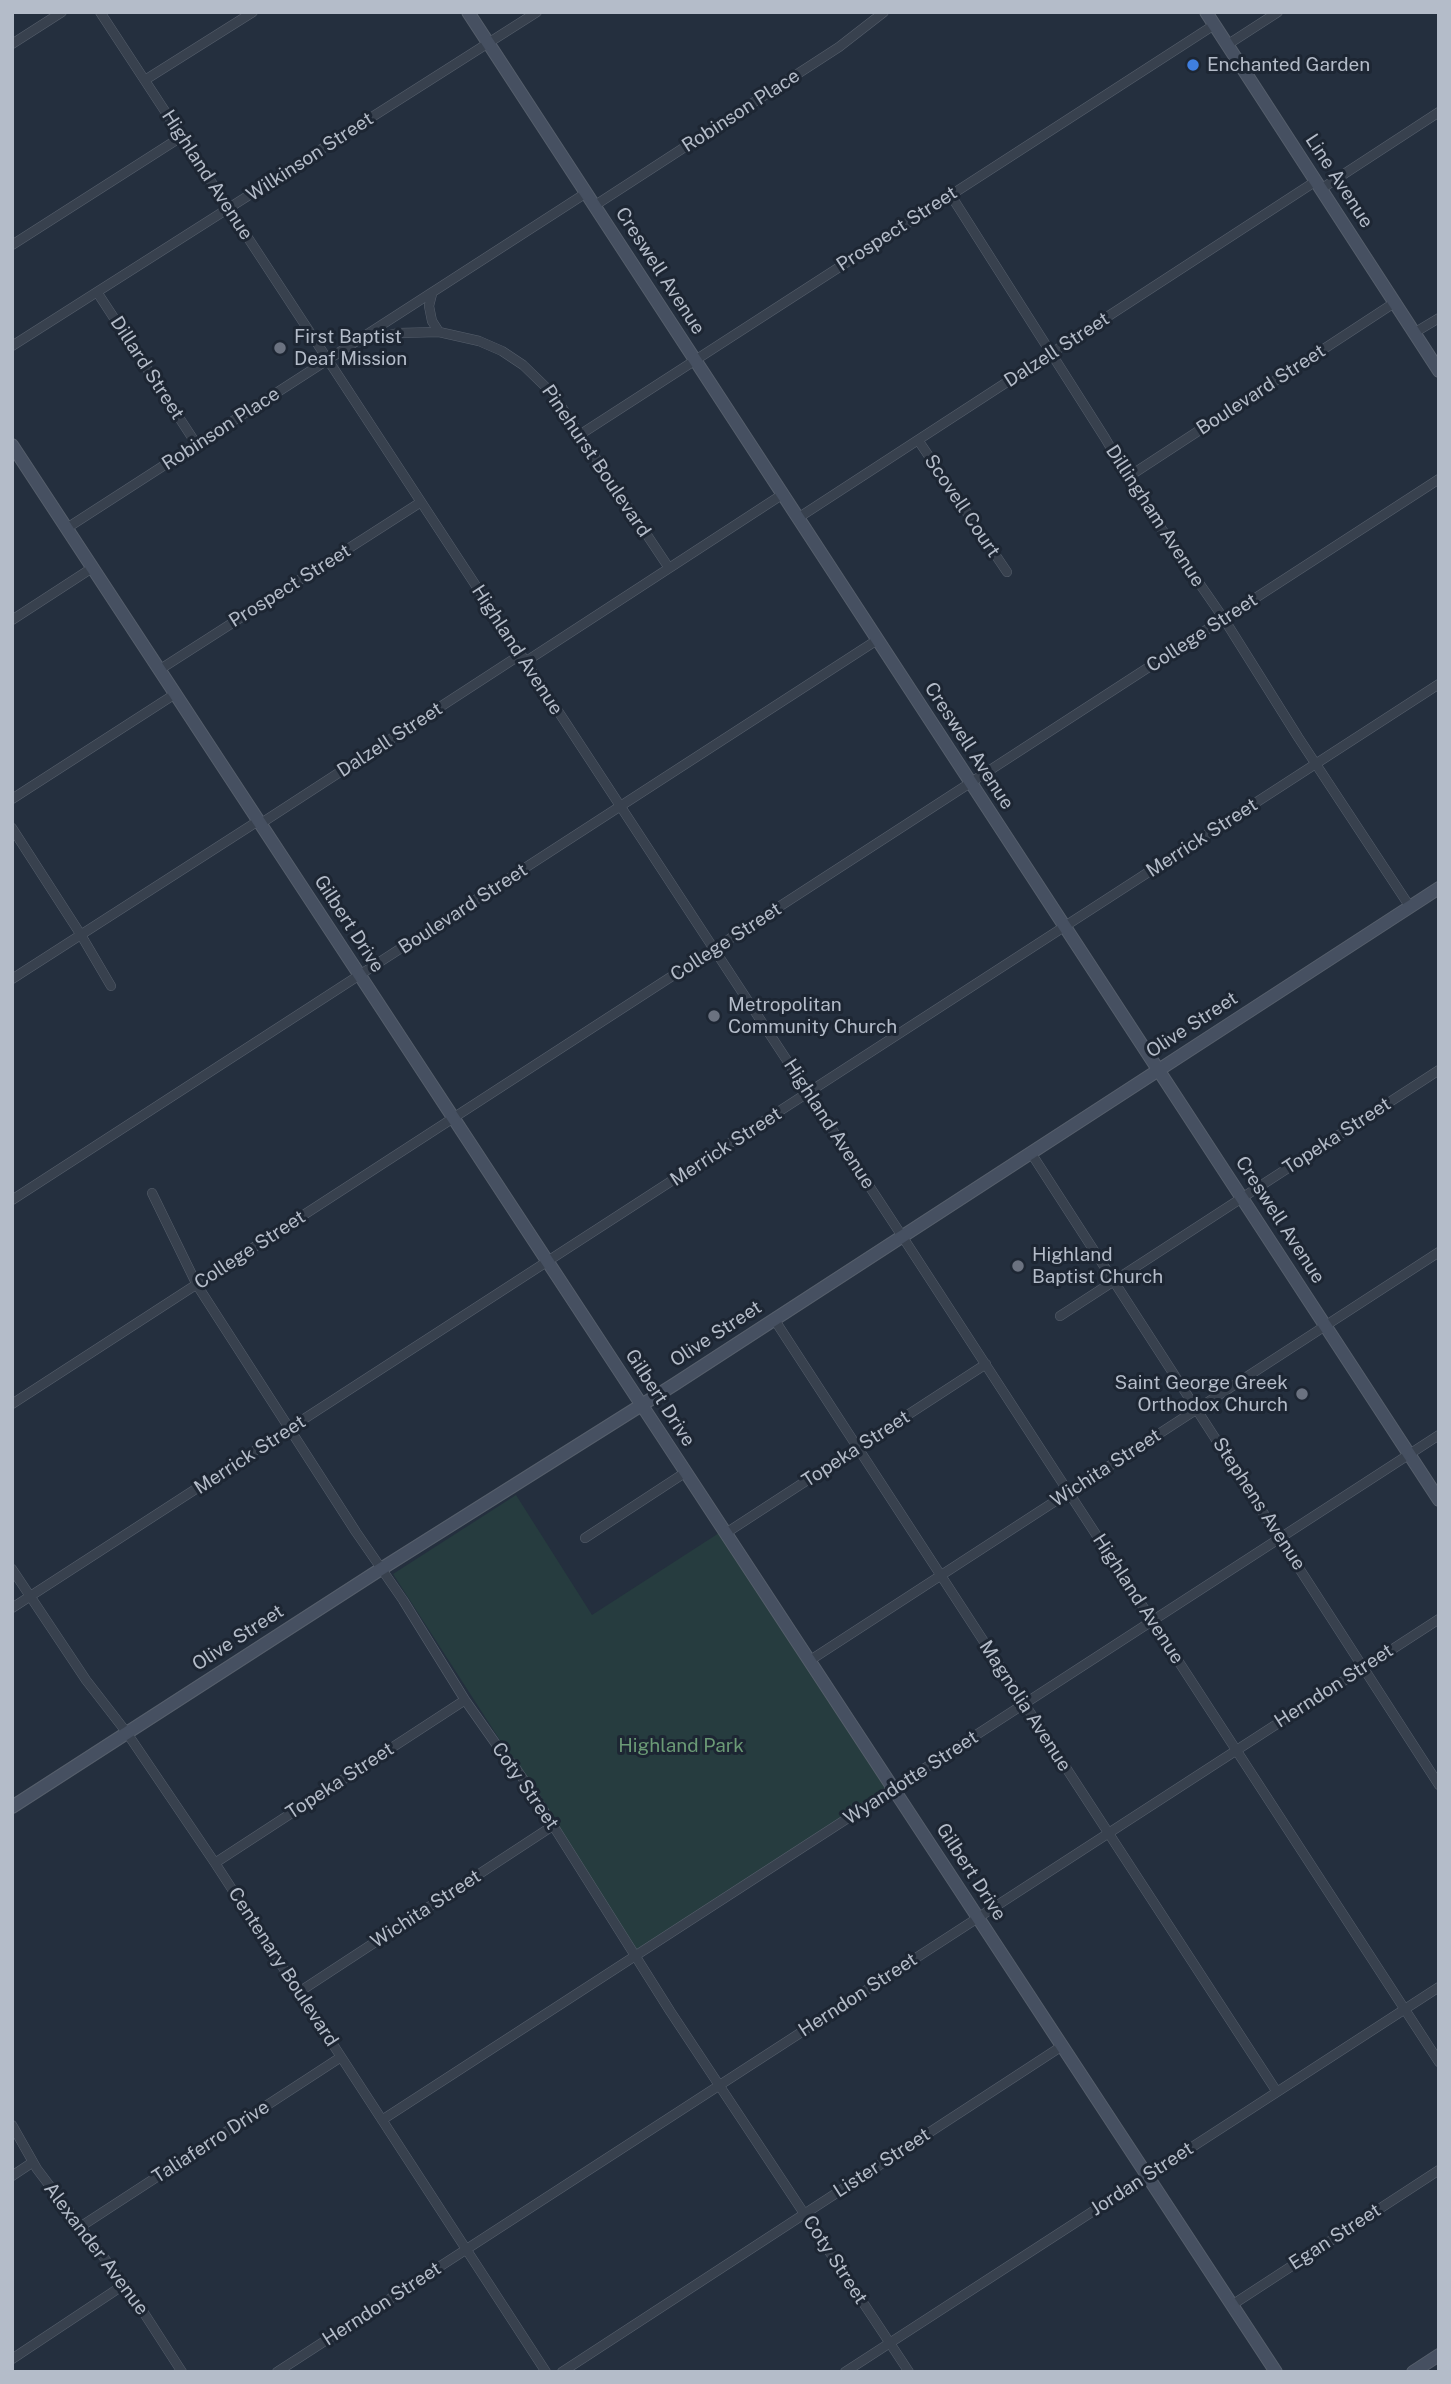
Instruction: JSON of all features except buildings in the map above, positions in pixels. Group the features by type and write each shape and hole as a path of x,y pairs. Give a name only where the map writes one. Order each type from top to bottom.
{"street":[{"path":"12,44 62,12"},
{"name":"Highland Avenue","path":"100,12 986,1364 1439,2062"},
{"path":"145,80 253,12"},
{"name":"Creswell Avenue","path":"468,12 1439,1500"},
{"name":"Wilkinson Street","path":"12,346 537,12"},
{"name":"Robinson Place","path":"594,205 839,47 884,12"},
{"name":"Line Avenue","path":"1206,12 1439,371"},
{"path":"1227,45 1278,12"},
{"name":"Prospect Street","path":"581,434 1214,25"},
{"name":"Dalzell Street","path":"799,518 1050,354 1439,112"},
{"path":"12,244 181,137"},
{"name":"Robinson Place","path":"67,528 586,193"},
{"name":"Dillingham Avenue","path":"950,194 1128,477 1198,585 1224,619 1410,907"},
{"name":"Dillard Street","path":"97,292 197,445"},
{"path":"432,294 430,314 439,332"},
{"name":"Boulevard Street","path":"1128,477 1394,303"},
{"path":"1414,333 1439,318"},
{"name":"Pinehurst Boulevard","path":"355,344 398,333 439,332 479,341 502,351 523,365 553,394 669,569"},
{"name":"Scovell Court","path":"918,440 1007,572"},
{"name":"Gilbert Drive","path":"12,445 1276,2372"},
{"name":"College Street","path":"12,1404 1439,479"},
{"name":"Dalzell Street","path":"12,979 783,495"},
{"name":"Prospect Street","path":"159,670 421,502"},
{"path":"12,620 92,568"},
{"name":"Boulevard Street","path":"12,1200 877,639"},
{"name":"Merrick Street","path":"12,1608 1439,684"},
{"path":"12,799 175,694"},
{"path":"12,828 111,986"},
{"name":"Olive Street","path":"12,1807 774,1319 1439,888"},
{"name":"Topeka Street","path":"1060,1316 1439,1070"},
{"name":"Stephens Avenue","path":"1031,1153 1439,1785"},
{"name":"Coty Street","path":"152,1193 197,1285 465,1700 554,1825 636,1956 908,2372"},
{"name":"Wichita Street","path":"809,1661 1439,1252"},
{"name":"Magnolia Avenue","path":"774,1319 1277,2092"},
{"name":"Topeka Street","path":"726,1533 986,1364"},
{"name":"Wyandotte Street","path":"382,2120 1439,1435"},
{"path":"585,1538 686,1472"},
{"name":"Centenary Boulevard","path":"12,1569 86,1680 127,1733 215,1863 545,2372"},
{"name":"Herndon Street","path":"277,2372 1439,1619"},
{"name":"Topeka Street","path":"215,1863 465,1700"},
{"name":"Wichita Street","path":"299,1992 554,1825"},
{"name":"Jordan Street","path":"845,2372 1439,1987"},
{"name":"Lister Street","path":"562,2372 1062,2046"},
{"name":"Taliaferro Drive","path":"80,2227 341,2057"},
{"name":"Alexander Avenue","path":"12,2125 33,2162 125,2284 182,2372"},
{"path":"12,2176 33,2162"},
{"name":"Egan Street","path":"1232,2305 1439,2170"},
{"path":"12,2360 125,2284"},
{"path":"1413,2372 1439,2355"}],"green space":[{"name":"Highland Park","path":"516,1495 592,1615 719,1533 887,1790 637,1953 393,1574"}],"place":[{"name":"Enchanted Garden","path":"1193,65"},
{"name":"First Baptist Deaf Mission","path":"280,348"},
{"name":"Metropolitan Community Church","path":"714,1016"},
{"name":"Highland Baptist Church","path":"1018,1266"},
{"name":"Saint George Greek Orthodox Church","path":"1302,1394"}]}
